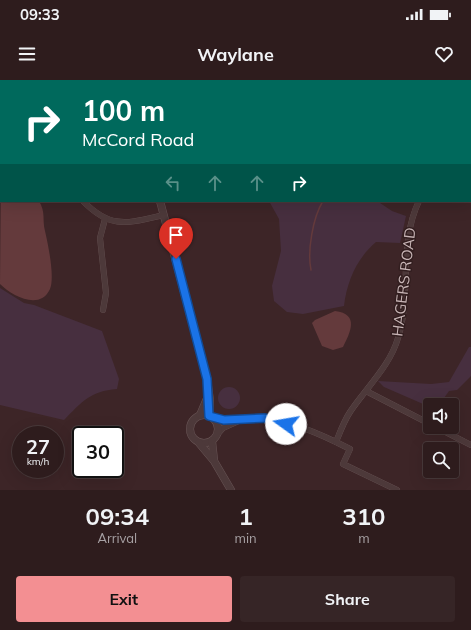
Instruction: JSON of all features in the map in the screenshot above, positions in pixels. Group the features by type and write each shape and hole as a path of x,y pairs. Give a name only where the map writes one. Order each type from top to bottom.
{"street":[{"path":"84,202 104,219 115,222 132,223 164,216"},
{"path":"160,202 207,379 211,417 218,429 214,439 214,461"},
{"name":"HAGERS ROAD","path":"336,442 346,419 387,361 398,337 410,222 419,202"},
{"path":"103,310 106,293 100,238 104,219"},
{"path":"366,391 423,420"},
{"path":"208,396 200,415 192,420 190,430 192,438 199,443 214,461 231,490"},
{"path":"200,415 224,420 265,418 319,434 350,449 343,464 397,490"},
{"path":"199,443 214,439 223,428 243,419"},
{"path":"450,434 471,444"}],"shaded area":[{"path":"1,202 39,202 43,213 50,260 52,277 50,289 45,296 40,299 33,300 18,297 0,284"},
{"path":"270,202 378,202 392,211 406,216 400,243 376,242 363,255 350,279 344,306 303,314 287,312 274,301 272,286 281,251 279,219"},
{"path":"0,288 24,303 34,305 102,331 119,379 117,389 100,392 87,398 64,420 0,405"},
{"path":"335,311 348,316 351,325 343,347 333,350 322,346 312,323 315,320"},
{"path":"469,347 471,347 471,376 457,390 449,391 444,398 423,398 423,404 384,387 378,381 431,384 449,382"},
{"path":"229,387 237,390 240,398 237,406 229,409 221,406 218,398 221,390"}],"waterway":[{"path":"311,270 310,244 316,216 322,202"}],"route":[{"path":"176,259 207,379 208,396 210,400 209,416 224,420 238,418 265,418 286,424"}]}
